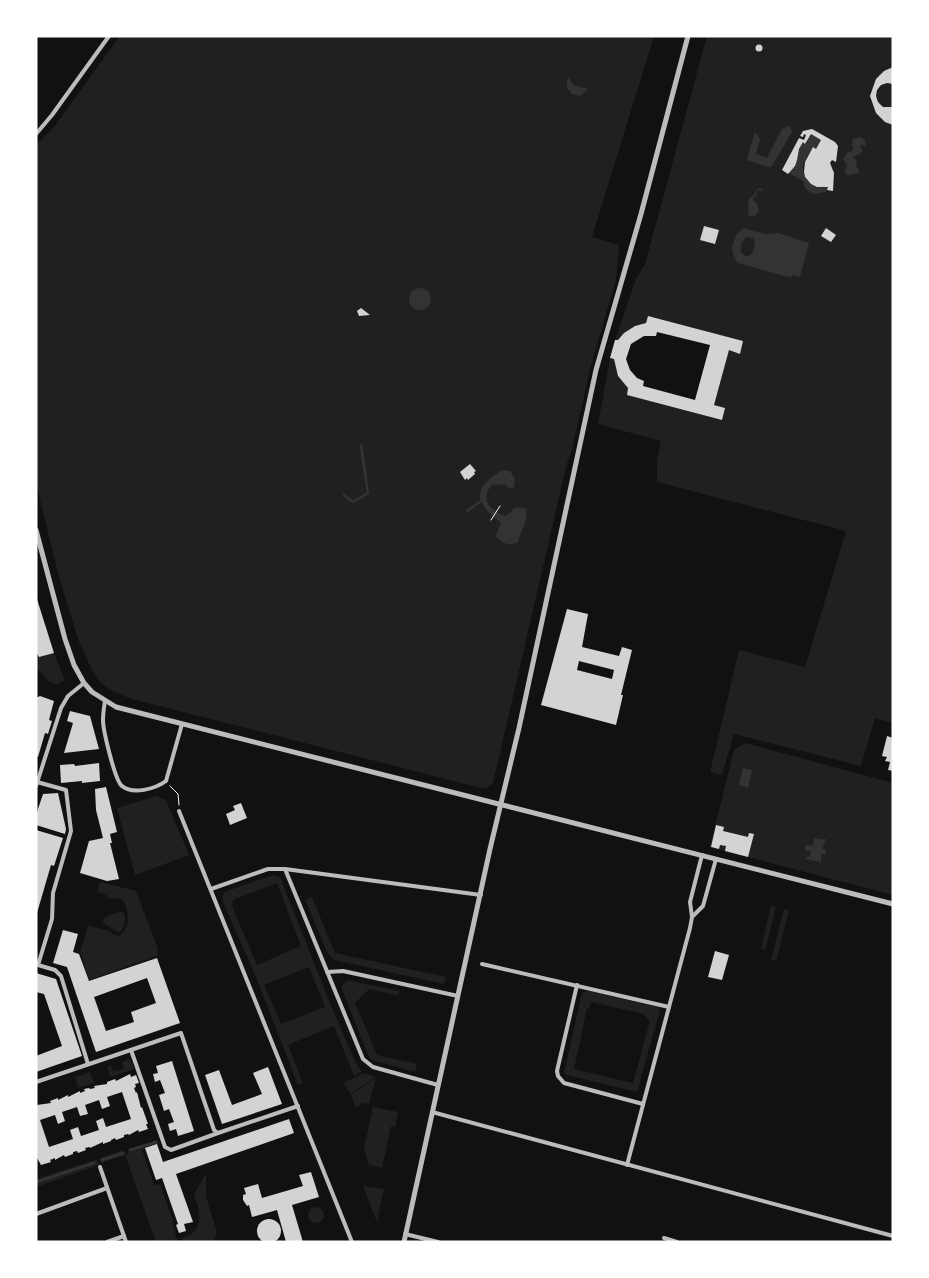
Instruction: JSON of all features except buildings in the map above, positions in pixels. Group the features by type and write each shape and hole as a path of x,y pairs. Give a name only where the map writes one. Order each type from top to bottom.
{"street":[{"path":"36,134 109,36"},
{"path":"404,1242 596,370 688,36"},
{"path":"36,530 38,544 74,665 84,683 92,692 116,707 893,904"},
{"path":"84,683 64,701 37,784 66,790 71,831 53,893 52,919 38,965 55,970 61,976 88,1064"},
{"path":"105,701 103,724 115,774 120,784 130,790 141,790 166,781 182,724"},
{"path":"36,766 42,768"},
{"path":"179,811 352,1242"},
{"path":"627,1165 692,917 690,902 702,855"},
{"path":"692,917 703,906 716,859"},
{"path":"211,889 268,869 481,895"},
{"path":"285,870 363,1059 372,1067 438,1085"},
{"path":"482,964 669,1006"},
{"path":"327,972 343,971 458,996"},
{"path":"577,986 557,1071 558,1076 564,1083 643,1104"},
{"path":"36,1082 181,1033 214,1130 218,1133"},
{"path":"131,1050 165,1147 171,1150 298,1106"},
{"path":"432,1112 893,1236"},
{"path":"100,1167 126,1242"},
{"path":"36,1214 107,1188"},
{"path":"406,1234 438,1242"},
{"path":"107,1242 124,1236"},
{"path":"664,1238 677,1242"}],"path":[{"path":"491,520 500,506"},
{"path":"166,781 178,794 179,811"}],"shaded area":[{"path":"120,36 654,36 592,237 619,245 616,280 590,369 572,450 567,463 493,783 486,788 132,699 109,689 101,683 91,668 78,639 59,577 36,483 36,145 54,127"},
{"path":"707,36 893,36 893,719 892,723 875,718 861,766 734,734 722,775 710,772 739,650 805,667 846,531 657,482 657,460 661,441 598,424 610,358 614,359 618,376 628,388 627,395 722,420 725,408 714,405 729,350 740,353 743,341 648,316 646,323 630,328 618,340 615,340 636,279 645,264"},
{"path":"569,78 573,85 588,89 580,96 572,94 567,88 567,79"},
{"path":"790,125 792,132 772,166 769,167 749,161 747,158 755,132 760,139 756,154 767,158 782,129"},
{"path":"811,134 821,140 816,149 813,148 808,154 804,161 803,171 807,180 814,186 828,187 826,192 813,194 805,188 803,181 789,173 795,164 803,142 806,144"},
{"path":"860,137 865,140 866,146 860,146 863,152 853,157 857,161 856,168 858,168 859,173 847,175 845,171 847,165 843,159 846,154 853,150 853,139"},
{"path":"761,188 764,191 758,190 752,199 757,204 759,211 755,216 749,217 749,199 757,189"},
{"path":"743,228 766,234 778,233 809,243 800,277 792,275 791,278 738,263 732,249 734,240","holes":["746,237 753,238 755,245 752,254 746,257 741,252 741,245"]},
{"path":"420,288 428,291 431,299 428,307 420,310 412,307 409,299 412,291"},
{"path":"503,470 510,471 515,479 514,487 512,489 509,488 505,484 492,485 488,490 486,499 495,511 505,516 514,508 526,509 527,513 518,542 512,544 504,543 497,538 496,535 501,523 488,511 480,497 483,486 487,481"},
{"path":"54,653 65,681 57,685 49,681 40,671 36,670 36,657"},
{"path":"745,743 893,783 893,895 710,847 734,750"},
{"path":"743,768 752,770 748,788 739,785"},
{"path":"156,796 166,800 189,855 135,875 117,808"},
{"path":"814,838 826,839 822,849 826,850 825,855 821,854 821,862 806,859 811,852 805,850 806,845 813,846"},
{"path":"273,875 281,879 331,1006 356,1063 362,1072 354,1076 334,1026 288,1045 303,1083 298,1085 256,977 222,900 224,892","holes":["277,883 301,946 257,965 232,906 233,900","309,967 325,1007 281,1024 264,985"]},
{"path":"100,882 136,891 158,949 157,956 89,980 80,952 88,926 106,930 119,936 126,929 128,919 127,909 123,900 118,898 111,899 97,892"},
{"path":"312,897 335,953 446,977 444,984 334,960 327,952 305,900"},
{"path":"771,905 776,907 765,950 761,949"},
{"path":"784,909 789,910 776,961 771,960"},
{"path":"123,912 125,924 118,933 102,920 109,915"},
{"path":"347,980 400,991 398,996 369,989 355,1003 377,1055 417,1064 415,1072 372,1060 369,1057 341,987"},
{"path":"588,991 658,1007 660,1010 637,1092 564,1073 583,992","holes":["591,1002 644,1014 650,1020 633,1083 574,1069 587,1008 589,1008"]},
{"path":"130,1059 134,1069 110,1077 107,1067 111,1065 113,1072 124,1069 122,1062"},
{"path":"90,1072 94,1083 78,1088 75,1077"},
{"path":"364,1073 376,1077 351,1094 343,1083"},
{"path":"376,1078 369,1104 364,1103 356,1107 351,1095"},
{"path":"373,1107 398,1112 395,1127 391,1126 382,1168 369,1165 364,1148"},
{"path":"157,1140 159,1144 142,1150 154,1185 160,1184 173,1221 177,1240 172,1242 156,1242 125,1155 101,1163 100,1160 100,1158 124,1150 126,1155 129,1154 128,1149"},
{"path":"97,1160 99,1165 36,1187 36,1179"},
{"path":"206,1173 206,1197 217,1232 216,1237 213,1242 183,1242 182,1238 195,1231 198,1226 199,1215 194,1195"},
{"path":"363,1186 384,1189 377,1222"},
{"path":"313,1207 319,1207 324,1212 322,1221 313,1223 308,1218 308,1212"}],"waterway":[{"path":"344,495 353,502 368,493 361,445"},
{"path":"467,511 481,501"},
{"path":"130,1150 156,1142"},
{"path":"102,1160 123,1153"},
{"path":"36,1182 94,1163"}]}
